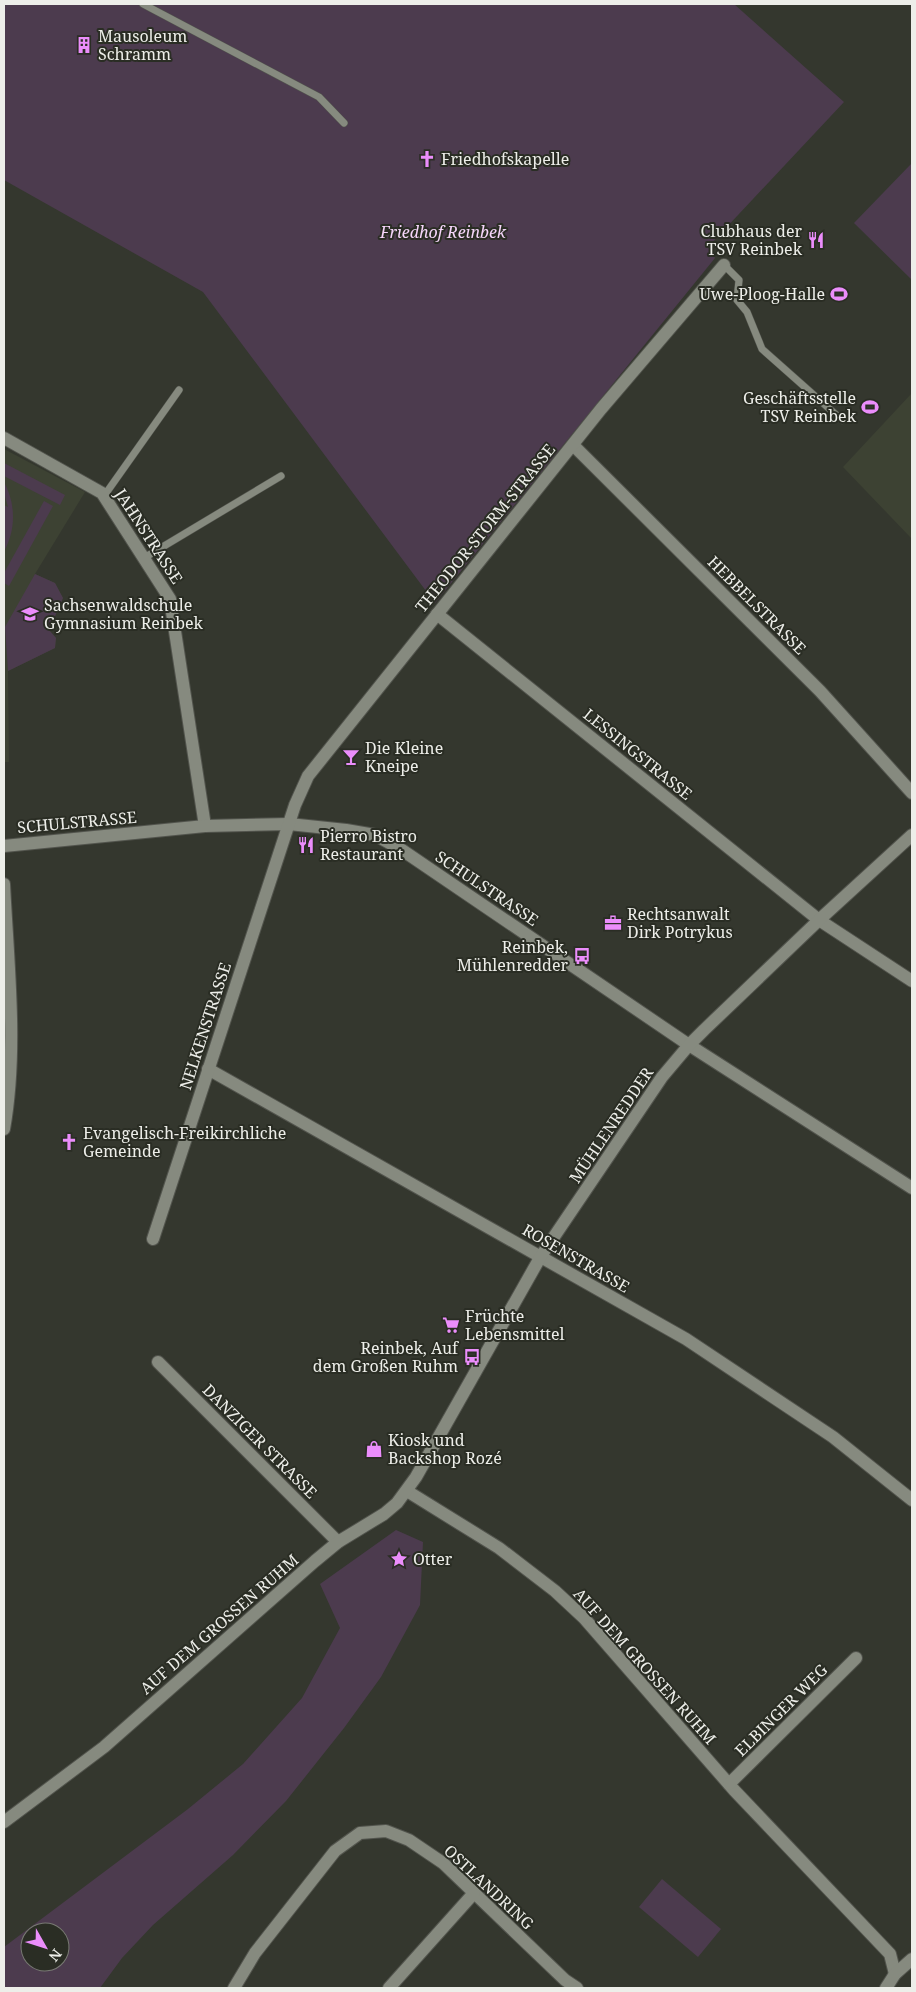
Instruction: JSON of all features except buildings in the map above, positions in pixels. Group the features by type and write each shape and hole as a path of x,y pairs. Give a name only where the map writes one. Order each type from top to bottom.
{"street":[{"name":"THEODOR-STORM-STRASSE","path":"289,824 303,785 313,767 601,409 724,265"},
{"name":"JAHNSTRASSE","path":"4,438 102,493 170,599 205,826"},
{"name":"HEBBELSTRASSE","path":"573,445 820,692 912,793"},
{"name":"LESSINGSTRASSE","path":"437,614 819,920 912,981"},
{"name":"SCHULSTRASSE","path":"4,846 205,826 289,824 375,835 402,850 689,1044 912,1188"},
{"name":"NELKENSTRASSE","path":"153,1239 289,824"},
{"name":"MÜHLENREDDER","path":"407,1491 541,1256 662,1077 689,1044 819,920 912,835"},
{"path":"4,884 10,999 9,1098 4,1129"},
{"name":"ROSENSTRASSE","path":"208,1069 686,1339 833,1436 912,1500"},
{"name":"DANZIGER STRASSE","path":"158,1362 338,1542"},
{"name":"AUF DEM GROSSEN RUHM","path":"4,1822 104,1747 315,1561 338,1542 384,1514 407,1491 499,1548 555,1591 584,1618 730,1784 890,1954 895,1974"},
{"name":"ELBINGER WEG","path":"730,1784 856,1658"},
{"name":"OSTLANDRING","path":"234,1988 255,1953 335,1851 360,1833 386,1831 409,1840 443,1863 566,1980 577,1988"},
{"path":"389,1988 474,1893"},
{"path":"886,1988 895,1974 912,1959"}],"lane":[{"path":"143,4 319,97 344,123"},
{"path":"724,265 739,280 737,300 747,312 762,349 842,420"},
{"path":"104,496 179,390"},
{"path":"144,558 281,476"}],"shaded area":[{"path":"912,393 912,539 843,467"},
{"name":"Sachsenwaldschule Gymnasium Reinbek","path":"4,449 85,492 35,574 55,583 63,598 49,630 56,638 55,648 8,671 9,762 4,762"}],"green space":[{"name":"Friedhof Reinbek","path":"4,4 734,4 844,102 709,246 715,258 435,603 203,292 4,180"},
{"path":"912,163 912,280 854,223"},
{"path":"4,463 65,495 60,505 4,476"},
{"path":"4,482 11,499 13,517 11,534 4,551 4,505 8,507 4,493"},
{"path":"44,501 53,506 9,586 4,583 4,573"},
{"path":"35,574 55,583 63,598 49,630 56,638 55,648 8,671 5,627"},
{"path":"396,1530 423,1542 420,1605 381,1677 344,1728 286,1801 233,1855 153,1925 122,1958 100,1988 4,1988 4,1947 20,1935 20,1972 70,1972 70,1922 37,1922 188,1809 243,1764 302,1698 340,1628 320,1584"},
{"path":"662,1879 721,1929 698,1957 639,1907"}],"place":[{"name":"Mausoleum Schramm","path":"84,45"},
{"name":"Friedhofskapelle","path":"427,159"},
{"name":"Clubhaus der TSV Reinbek","path":"816,240"},
{"name":"Uwe-Ploog-Halle","path":"839,294"},
{"name":"Geschäftsstelle TSV Reinbek","path":"870,407"},
{"name":"Sachsenwaldschule Gymnasium Reinbek","path":"30,614"},
{"name":"Die Kleine Kneipe","path":"351,757"},
{"name":"Pierro Bistro Restaurant","path":"306,845"},
{"name":"Rechtsanwalt Dirk Potrykus","path":"613,923"},
{"name":"Reinbek, Mühlenredder","path":"582,956"},
{"name":"Evangelisch-Freikirchliche Gemeinde","path":"69,1142"},
{"name":"Früchte Lebensmittel","path":"451,1325"},
{"name":"Reinbek, Auf dem Großen Ruhm","path":"472,1357"},
{"name":"Kiosk und Backshop Rozé","path":"374,1449"},
{"name":"Otter","path":"399,1559"}]}
